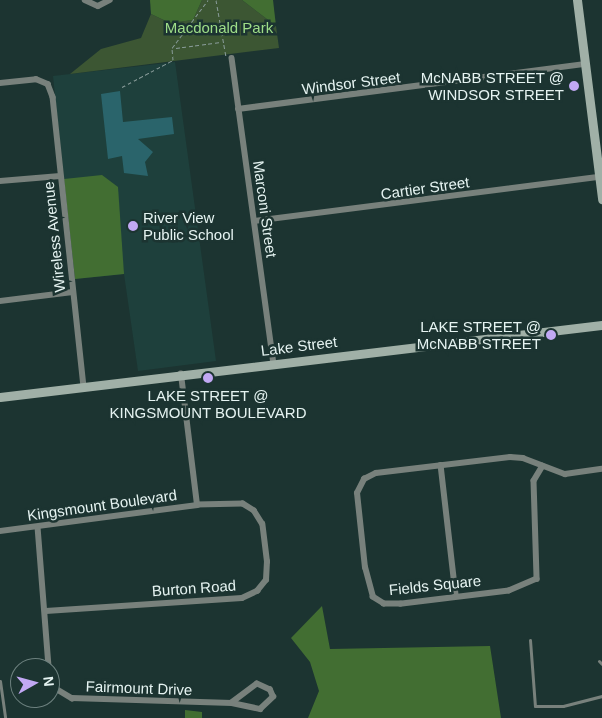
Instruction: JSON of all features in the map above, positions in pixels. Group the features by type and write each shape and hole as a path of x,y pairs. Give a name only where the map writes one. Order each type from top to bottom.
{"street":[{"path":"85,0 98,6 110,0"},
{"path":"577,0 602,199"},
{"name":"Marconi Street","path":"232,58 274,363"},
{"name":"Windsor Street","path":"238,109 585,64"},
{"name":"Wireless Avenue","path":"0,83 36,79 48,84 53,97 72,292 84,387"},
{"path":"0,181 60,176"},
{"name":"Cartier Street","path":"254,222 599,177"},
{"path":"0,301 72,292"},
{"name":"Lake Street","path":"0,397 602,325"},
{"name":"Kingsmount Boulevard","path":"0,531 197,505 181,374"},
{"name":"Fields Square","path":"543,466 534,481 537,579 509,591 384,604 373,597 365,568 357,493 364,479 376,473 510,457 543,466 565,474 602,469"},
{"path":"441,465 456,596"},
{"name":"Burton Road","path":"46,611 242,598 257,590 266,580 267,562 262,524 254,511 244,504 197,505"},
{"path":"38,527 48,658"},
{"name":"Fairmount Drive","path":"60,691 72,698 232,703 260,709 273,697 270,690 257,684 232,703"}],"lane":[{"path":"530,640 534,706 563,706 602,696"},
{"path":"0,681 5,718"}],"path":[{"path":"122,87 173,60 174,48 208,0"},
{"path":"216,0 224,57 232,58"},
{"path":"174,48 222,42"}],"shaded area":[{"name":"River View Public School","path":"175,62 216,361 138,371 124,274 75,279 53,76"}],"green space":[{"path":"150,0 202,0 193,20 170,23 151,14"},
{"name":"Macdonald Park","path":"202,0 242,0 276,26 279,48 70,74 101,49 141,38 151,14 170,23 193,20"},
{"path":"242,0 273,0 276,26"},
{"path":"102,175 118,187 124,274 75,279 64,179"},
{"path":"322,606 330,649 490,646 501,718 308,718 319,691 310,662 291,638"},
{"path":"185,710 202,712 202,718 185,718"}],"building":[{"path":"561,88 562,100 540,102 539,90"},
{"path":"120,91 123,122 172,117 174,134 138,139 153,152 145,162 148,176 124,173 122,156 108,159 101,94"}],"place":[{"name":"McNABB STREET @ WINDSOR STREET","path":"574,86"},
{"name":"River View Public School","path":"133,226"},
{"name":"LAKE STREET @ McNABB STREET","path":"551,335"},
{"name":"LAKE STREET @ KINGSMOUNT BOULEVARD","path":"208,378"}]}
